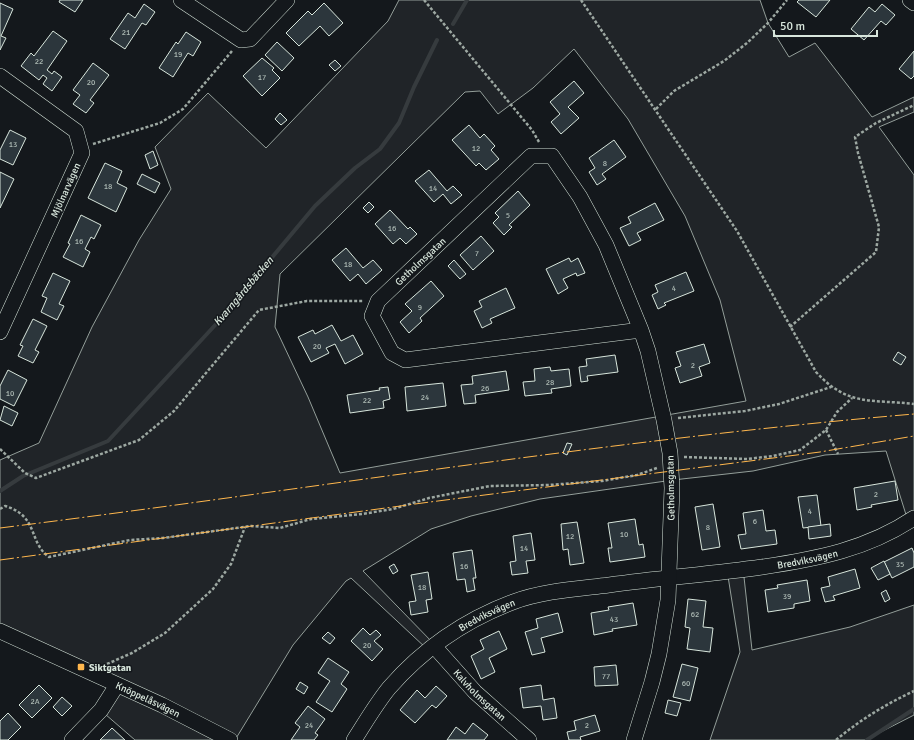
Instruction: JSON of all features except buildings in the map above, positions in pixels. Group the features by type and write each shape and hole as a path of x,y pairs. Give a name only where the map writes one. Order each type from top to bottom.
{"street":[{"path":"181,0 241,40 250,39 287,0"},
{"path":"910,0 914,3"},
{"name":"Mjölnarvägen","path":"0,76 76,131 82,153 0,332"},
{"name":"Getholmsgatan","path":"378,301 531,156 552,156 580,197 606,245 641,330 648,351 664,420 671,464 669,578"},
{"path":"378,301 372,316 392,353 406,360 641,330"},
{"name":"Bredviksvägen","path":"354,740 388,689 416,661 434,646 472,620 493,610 556,591 747,569 824,557 878,538 914,518"},
{"path":"634,740 659,654 668,600 669,578"},
{"name":"Knöppelåsvägen","path":"0,631 162,705 230,740"},
{"name":"Kalvholmsgatan","path":"434,646 475,692 529,740"},
{"path":"72,740 102,710 118,685"}],"path":[{"path":"424,0 532,130 538,140 543,156"},
{"path":"581,0 737,231 816,372 831,387 852,398 914,404"},
{"path":"656,109 674,91 724,61 747,43 768,23 787,0"},
{"path":"82,153 87,146 160,123 183,109 241,40"},
{"path":"790,327 876,252 879,227 858,153 855,137 876,122 914,105"},
{"path":"0,449 24,472 36,478 139,440 174,411 259,310 307,301 378,301"},
{"path":"664,420 745,411 779,404 831,387"},
{"path":"0,509 5,506 14,509 28,521 34,530 37,543 44,553 49,556 130,540 177,537 245,526 280,528 311,519 362,514 393,509 429,498 490,486 549,485 602,481 637,475 671,464 685,457 747,459 773,456 800,450 826,430 837,412 852,398"},
{"path":"826,430 838,454"},
{"path":"101,667 132,653 165,632 212,589 230,564 245,526"},
{"path":"836,740 856,724 914,691"}],"shaded area":[{"path":"399,0 760,0 768,23 789,57 815,43 872,117 914,97 914,112 879,127 914,175 914,517 908,521 886,451 825,455 753,471 673,480 540,499 471,516 431,529 363,571 434,644 427,649 351,578 346,581 293,645 235,740 135,740 105,714 119,686 0,632 0,460 39,443 92,327 139,240 171,189 155,147 208,93 266,148 388,21","holes":["574,49 628,119 685,216 720,300 746,401 340,473 308,397 275,327 280,274 465,92 480,91 498,114 533,88"]},
{"path":"743,568 752,650 850,627 914,605 914,715 868,740 710,740 740,652 727,570"}],"waterway":[{"path":"453,24 467,0"},
{"name":"Kvarngårdsbäcken","path":"0,491 23,476 108,441 218,322 315,206 355,168 380,149 399,123 414,87 437,40"},
{"path":"867,740 914,709"}],"power":[{"path":"0,528 571,451 685,437 914,414"},
{"path":"0,560 430,502 820,452 914,436"}],"place":[{"name":"Siktgatan","path":"81,667"}]}
